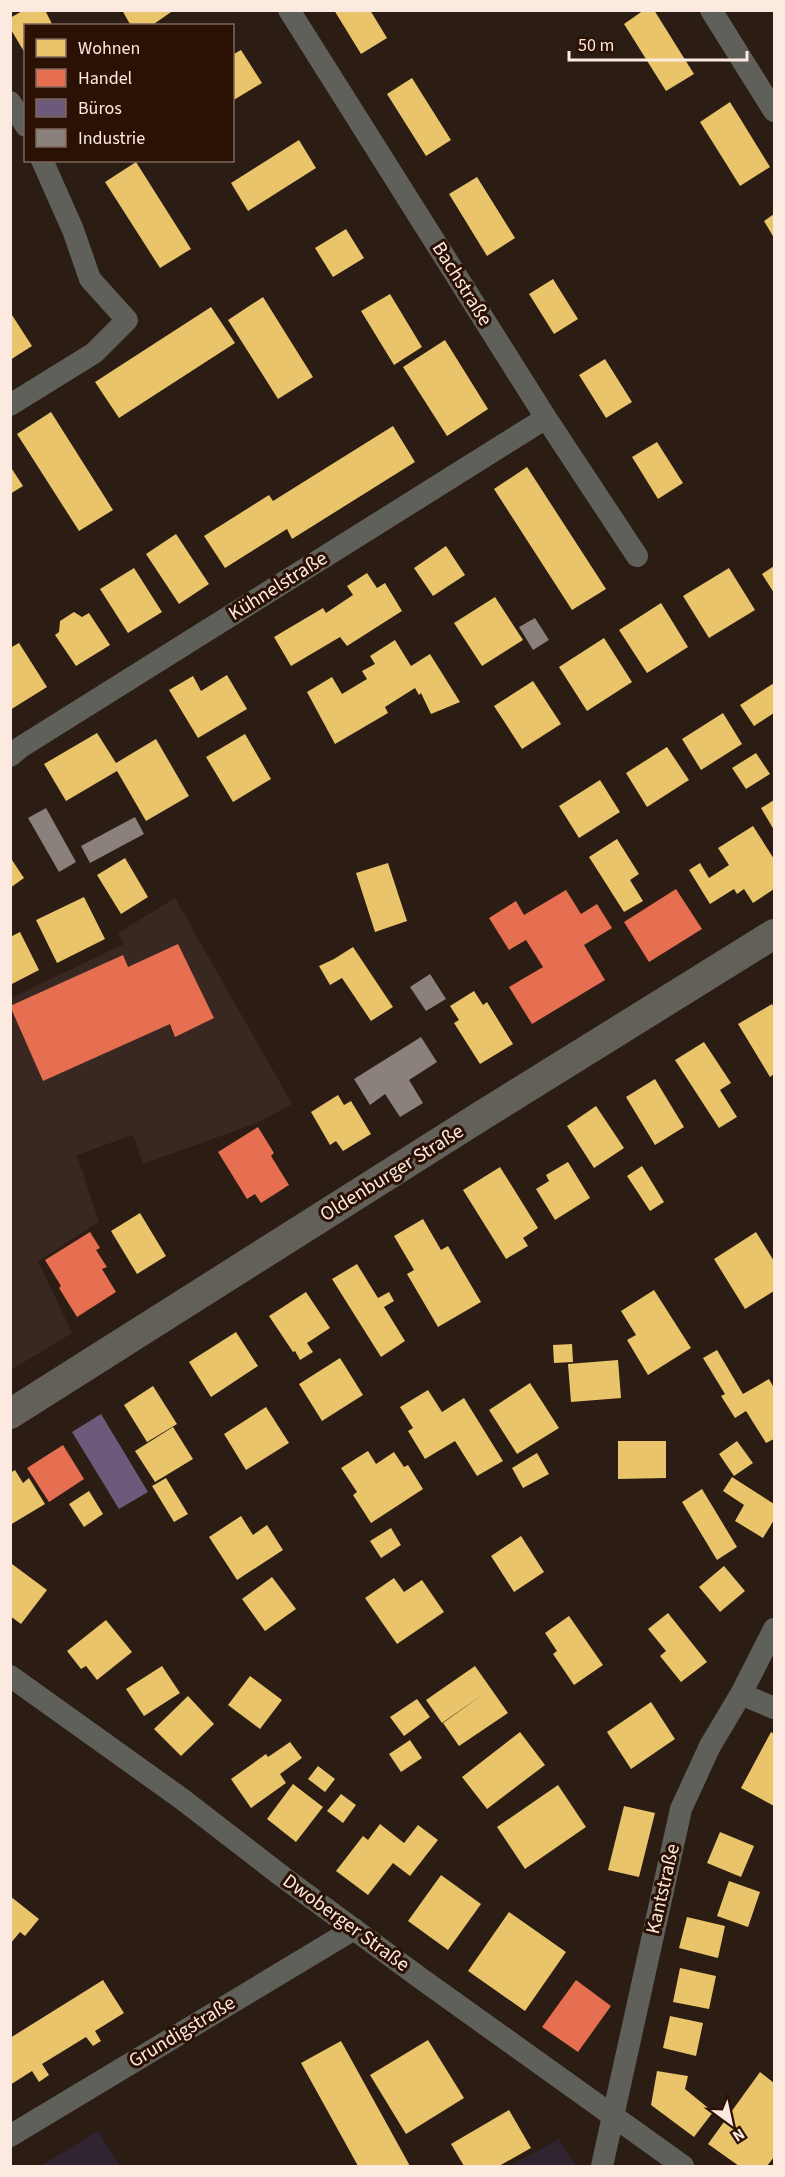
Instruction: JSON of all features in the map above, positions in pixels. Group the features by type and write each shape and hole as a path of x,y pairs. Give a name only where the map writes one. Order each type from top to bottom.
{"main road":[{"name":"Oldenburger Straße","path":"10,1414 774,934"}],"street":[{"name":"Bachstraße","path":"289,10 546,418 637,556"},
{"path":"711,10 774,111"},
{"path":"10,102 24,123"},
{"path":"10,405 94,353 127,320 90,279 73,230 43,162"},
{"name":"Kühnelstraße","path":"10,756 546,418"},
{"name":"Kantstraße","path":"602,2166 681,1809 710,1746 741,1694 774,1629"},
{"name":"Dwoberger Straße","path":"10,1676 182,1799 354,1929 683,2166"},
{"path":"741,1694 774,1708"},
{"name":"Grundigstraße","path":"10,2136 354,1929"}],"shaded area":[{"path":"175,898 292,1104 257,1123 143,1164 133,1135 77,1155 99,1222 38,1261 72,1333 11,1370 11,998 124,944 118,933"},
{"path":"98,2131 120,2166 40,2166"},
{"path":"559,2139 575,2166 509,2166"}],"building: Wohnen":[{"path":"24,10 45,10 52,24 24,24 24,52 10,28 10,18"},
{"path":"122,10 174,10 154,24 130,24"},
{"path":"334,10 370,10 387,38 361,54"},
{"path":"644,10 654,10 694,74 666,91 624,24"},
{"path":"241,50 262,83 234,100 234,54"},
{"path":"412,78 451,140 426,156 387,94"},
{"path":"730,102 770,167 740,186 700,122"},
{"path":"299,140 316,168 248,211 231,183"},
{"path":"136,162 191,249 160,268 105,182"},
{"path":"477,177 515,238 487,256 449,194"},
{"path":"774,214 774,238 764,221"},
{"path":"346,229 364,258 333,277 315,248"},
{"path":"553,279 578,319 554,334 529,294"},
{"path":"390,294 422,347 394,365 361,311"},
{"path":"263,297 313,377 278,399 228,320"},
{"path":"211,307 235,343 119,418 95,382"},
{"path":"12,315 32,346 10,360 10,316"},
{"path":"445,340 488,409 447,436 403,367"},
{"path":"605,359 632,402 606,418 579,375"},
{"path":"51,412 113,510 79,531 17,434"},
{"path":"393,426 415,462 292,539 287,529 225,568 204,536 269,495 273,501"},
{"path":"657,442 683,483 658,499 632,457"},
{"path":"10,466 23,486 10,494"},
{"path":"527,467 606,589 572,610 494,489"},
{"path":"176,534 209,584 179,604 146,554"},
{"path":"446,546 465,575 433,596 414,568"},
{"path":"774,566 774,593 762,574"},
{"path":"134,568 162,612 128,633 100,589"},
{"path":"729,568 755,610 709,638 683,596"},
{"path":"367,573 377,588 385,583 402,611 347,646 340,637 291,666 274,637 323,608 326,613 353,595 347,586"},
{"path":"495,597 523,640 482,666 454,623"},
{"path":"661,603 688,647 647,673 619,630"},
{"path":"74,612 82,617 89,613 110,645 76,666 55,635 59,632 60,621"},
{"path":"604,638 632,682 587,711 559,667"},
{"path":"395,640 411,666 430,654 460,702 431,714 421,693 419,695 415,688 385,707 388,713 335,744 307,692 332,677 342,694 367,679 362,671 375,664 370,656"},
{"path":"19,643 47,687 10,710 10,648"},
{"path":"227,675 247,709 198,738 169,690 193,676 201,691"},
{"path":"533,681 561,724 522,749 494,706"},
{"path":"774,683 774,713 754,726 740,705"},
{"path":"723,713 742,744 701,770 682,739"},
{"path":"97,733 116,763 156,739 189,796 146,821 117,771 66,801 44,764"},
{"path":"245,734 271,779 233,802 206,757"},
{"path":"667,747 689,780 647,807 626,773"},
{"path":"756,753 770,774 746,789 732,768"},
{"path":"600,780 620,812 579,838 559,806"},
{"path":"774,800 774,830 761,808"},
{"path":"753,826 774,859 774,889 753,903 744,889 737,894 734,889 710,904 689,870 700,863 709,878 729,865 718,848"},
{"path":"617,839 639,874 630,880 643,901 624,912 589,857"},
{"path":"10,857 24,878 10,888"},
{"path":"125,858 148,897 121,914 97,875"},
{"path":"388,863 407,921 375,932 356,873"},
{"path":"84,897 105,939 57,963 36,920"},
{"path":"20,932 39,970 10,985 10,937"},
{"path":"353,947 393,1007 371,1021 342,978 330,985 319,966"},
{"path":"474,991 483,1005 487,1002 513,1044 480,1064 454,1023 459,1020 450,1006"},
{"path":"772,1004 774,1008 774,1074 770,1077 738,1024"},
{"path":"704,1042 731,1083 720,1090 737,1117 719,1128 675,1060"},
{"path":"655,1079 684,1127 655,1145 626,1097"},
{"path":"338,1095 344,1105 351,1101 371,1134 343,1151 336,1141 330,1145 311,1112"},
{"path":"596,1106 624,1148 594,1168 567,1126"},
{"path":"568,1162 590,1198 555,1220 536,1189 549,1181 546,1175"},
{"path":"642,1166 664,1202 650,1211 627,1176"},
{"path":"500,1167 538,1228 523,1238 528,1246 506,1259 463,1190"},
{"path":"140,1213 166,1256 137,1274 111,1231"},
{"path":"423,1219 441,1250 448,1246 481,1302 438,1327 407,1274 414,1270 394,1236"},
{"path":"756,1232 774,1261 774,1291 745,1309 714,1259"},
{"path":"357,1264 378,1298 389,1292 394,1301 384,1307 405,1341 381,1357 332,1279"},
{"path":"654,1290 691,1348 648,1375 627,1340 636,1335 621,1311"},
{"path":"306,1292 330,1328 307,1343 313,1352 300,1360 269,1316"},
{"path":"236,1332 258,1366 211,1397 189,1362"},
{"path":"572,1344 573,1362 554,1363 553,1345"},
{"path":"717,1350 743,1394 769,1379 774,1388 774,1439 766,1443 746,1411 735,1418 721,1396 725,1394 703,1358"},
{"path":"340,1358 363,1395 322,1421 299,1384"},
{"path":"618,1360 621,1398 571,1402 568,1364"},
{"path":"530,1383 559,1428 517,1454 489,1410"},
{"path":"153,1386 177,1424 147,1442 124,1405"},
{"path":"428,1390 442,1412 464,1398 503,1461 477,1476 455,1441 425,1459 408,1431 413,1428 400,1407"},
{"path":"266,1407 289,1443 246,1470 224,1434"},
{"path":"173,1427 193,1459 155,1482 135,1451"},
{"path":"618,1441 666,1441 666,1478 618,1479"},
{"path":"737,1441 753,1463 734,1476 719,1454"},
{"path":"368,1451 376,1464 394,1452 404,1467 408,1465 423,1489 371,1523 353,1495 357,1492 341,1468"},
{"path":"537,1453 549,1474 523,1488 512,1468"},
{"path":"15,1470 23,1483 29,1478 45,1504 10,1525 10,1473"},
{"path":"732,1477 774,1504 774,1520 763,1538 735,1521 744,1505 723,1491"},
{"path":"166,1478 188,1514 174,1522 152,1486"},
{"path":"702,1489 737,1547 717,1560 682,1502"},
{"path":"89,1491 103,1514 84,1527 69,1504"},
{"path":"241,1516 253,1535 267,1525 283,1550 237,1580 209,1537"},
{"path":"391,1528 401,1545 381,1558 370,1541"},
{"path":"521,1536 544,1572 514,1592 491,1556"},
{"path":"12,1564 47,1590 21,1624 10,1616"},
{"path":"724,1566 745,1591 720,1612 699,1587"},
{"path":"272,1577 296,1609 265,1631 242,1599"},
{"path":"394,1578 404,1592 422,1580 444,1612 397,1644 365,1598"},
{"path":"668,1613 707,1662 681,1682 660,1656 666,1651 648,1629"},
{"path":"569,1616 603,1665 574,1685 553,1654 557,1651 545,1633"},
{"path":"106,1620 132,1652 97,1680 86,1666 81,1669 67,1651"},
{"path":"162,1666 180,1693 144,1716 126,1689"},
{"path":"475,1666 508,1713 459,1746 443,1723 485,1693 442,1723 426,1700"},
{"path":"250,1676 282,1700 260,1729 228,1705"},
{"path":"188,1696 214,1724 181,1756 154,1729"},
{"path":"417,1699 430,1717 404,1736 390,1717"},
{"path":"651,1702 675,1739 631,1769 607,1732"},
{"path":"520,1732 545,1765 487,1809 462,1777"},
{"path":"771,1732 774,1734 774,1806 741,1788"},
{"path":"410,1740 422,1758 401,1772 389,1754"},
{"path":"290,1742 302,1758 280,1774 286,1783 251,1808 231,1779 266,1754 268,1757"},
{"path":"318,1766 335,1779 325,1792 308,1779"},
{"path":"293,1784 323,1807 296,1842 267,1819"},
{"path":"558,1785 586,1827 525,1869 497,1827"},
{"path":"341,1794 356,1805 343,1823 327,1811"},
{"path":"624,1806 655,1813 639,1877 608,1870"},
{"path":"380,1824 404,1843 418,1825 438,1840 410,1876 393,1863 368,1895 336,1871 363,1836 368,1840"},
{"path":"720,1832 754,1846 741,1877 707,1863"},
{"path":"441,1875 481,1904 448,1950 408,1921"},
{"path":"729,1881 760,1892 748,1927 717,1916"},
{"path":"10,1896 39,1919 25,1936 20,1932 10,1944"},
{"path":"509,1912 566,1952 525,2011 468,1971"},
{"path":"687,1917 725,1926 718,1958 679,1948"},
{"path":"680,1968 716,1976 709,2009 673,2002"},
{"path":"103,1980 124,2013 95,2031 101,2041 93,2046 86,2037 42,2064 49,2075 39,2082 32,2071 10,2085 10,2038"},
{"path":"670,2016 703,2023 696,2056 663,2048"},
{"path":"428,2040 464,2098 406,2134 370,2075"},
{"path":"341,2041 410,2166 358,2166 301,2063"},
{"path":"657,2071 688,2076 685,2089 713,2112 694,2137 651,2105"},
{"path":"760,2072 774,2083 774,2157 767,2166 739,2166 708,2144"},
{"path":"509,2110 531,2148 499,2166 464,2166 451,2144"}],"building: Handel":[{"path":"676,889 702,929 649,962 624,922"},
{"path":"566,890 581,914 597,904 612,928 584,945 605,980 532,1024 509,987 543,967 526,940 509,950 489,918 516,901 524,915"},
{"path":"178,944 214,1018 175,1037 170,1024 43,1081 10,1006 123,955 128,967"},
{"path":"258,1127 274,1153 271,1156 289,1185 261,1203 255,1194 247,1199 218,1152"},
{"path":"90,1232 100,1248 96,1250 107,1267 102,1269 116,1292 77,1317 45,1260"},
{"path":"63,1445 84,1479 49,1502 27,1468"},
{"path":"576,1980 611,2006 578,2052 542,2027"}],"building: Büros":[{"path":"101,1414 148,1492 119,1509 72,1432"}],"building: Industrie":[{"path":"535,618 549,640 533,650 519,627"},
{"path":"46,808 76,862 59,872 28,818"},
{"path":"135,817 144,834 90,863 81,846"},
{"path":"430,974 446,999 426,1011 410,987"},
{"path":"421,1037 437,1062 409,1080 423,1103 400,1117 385,1094 370,1105 354,1079"}]}
